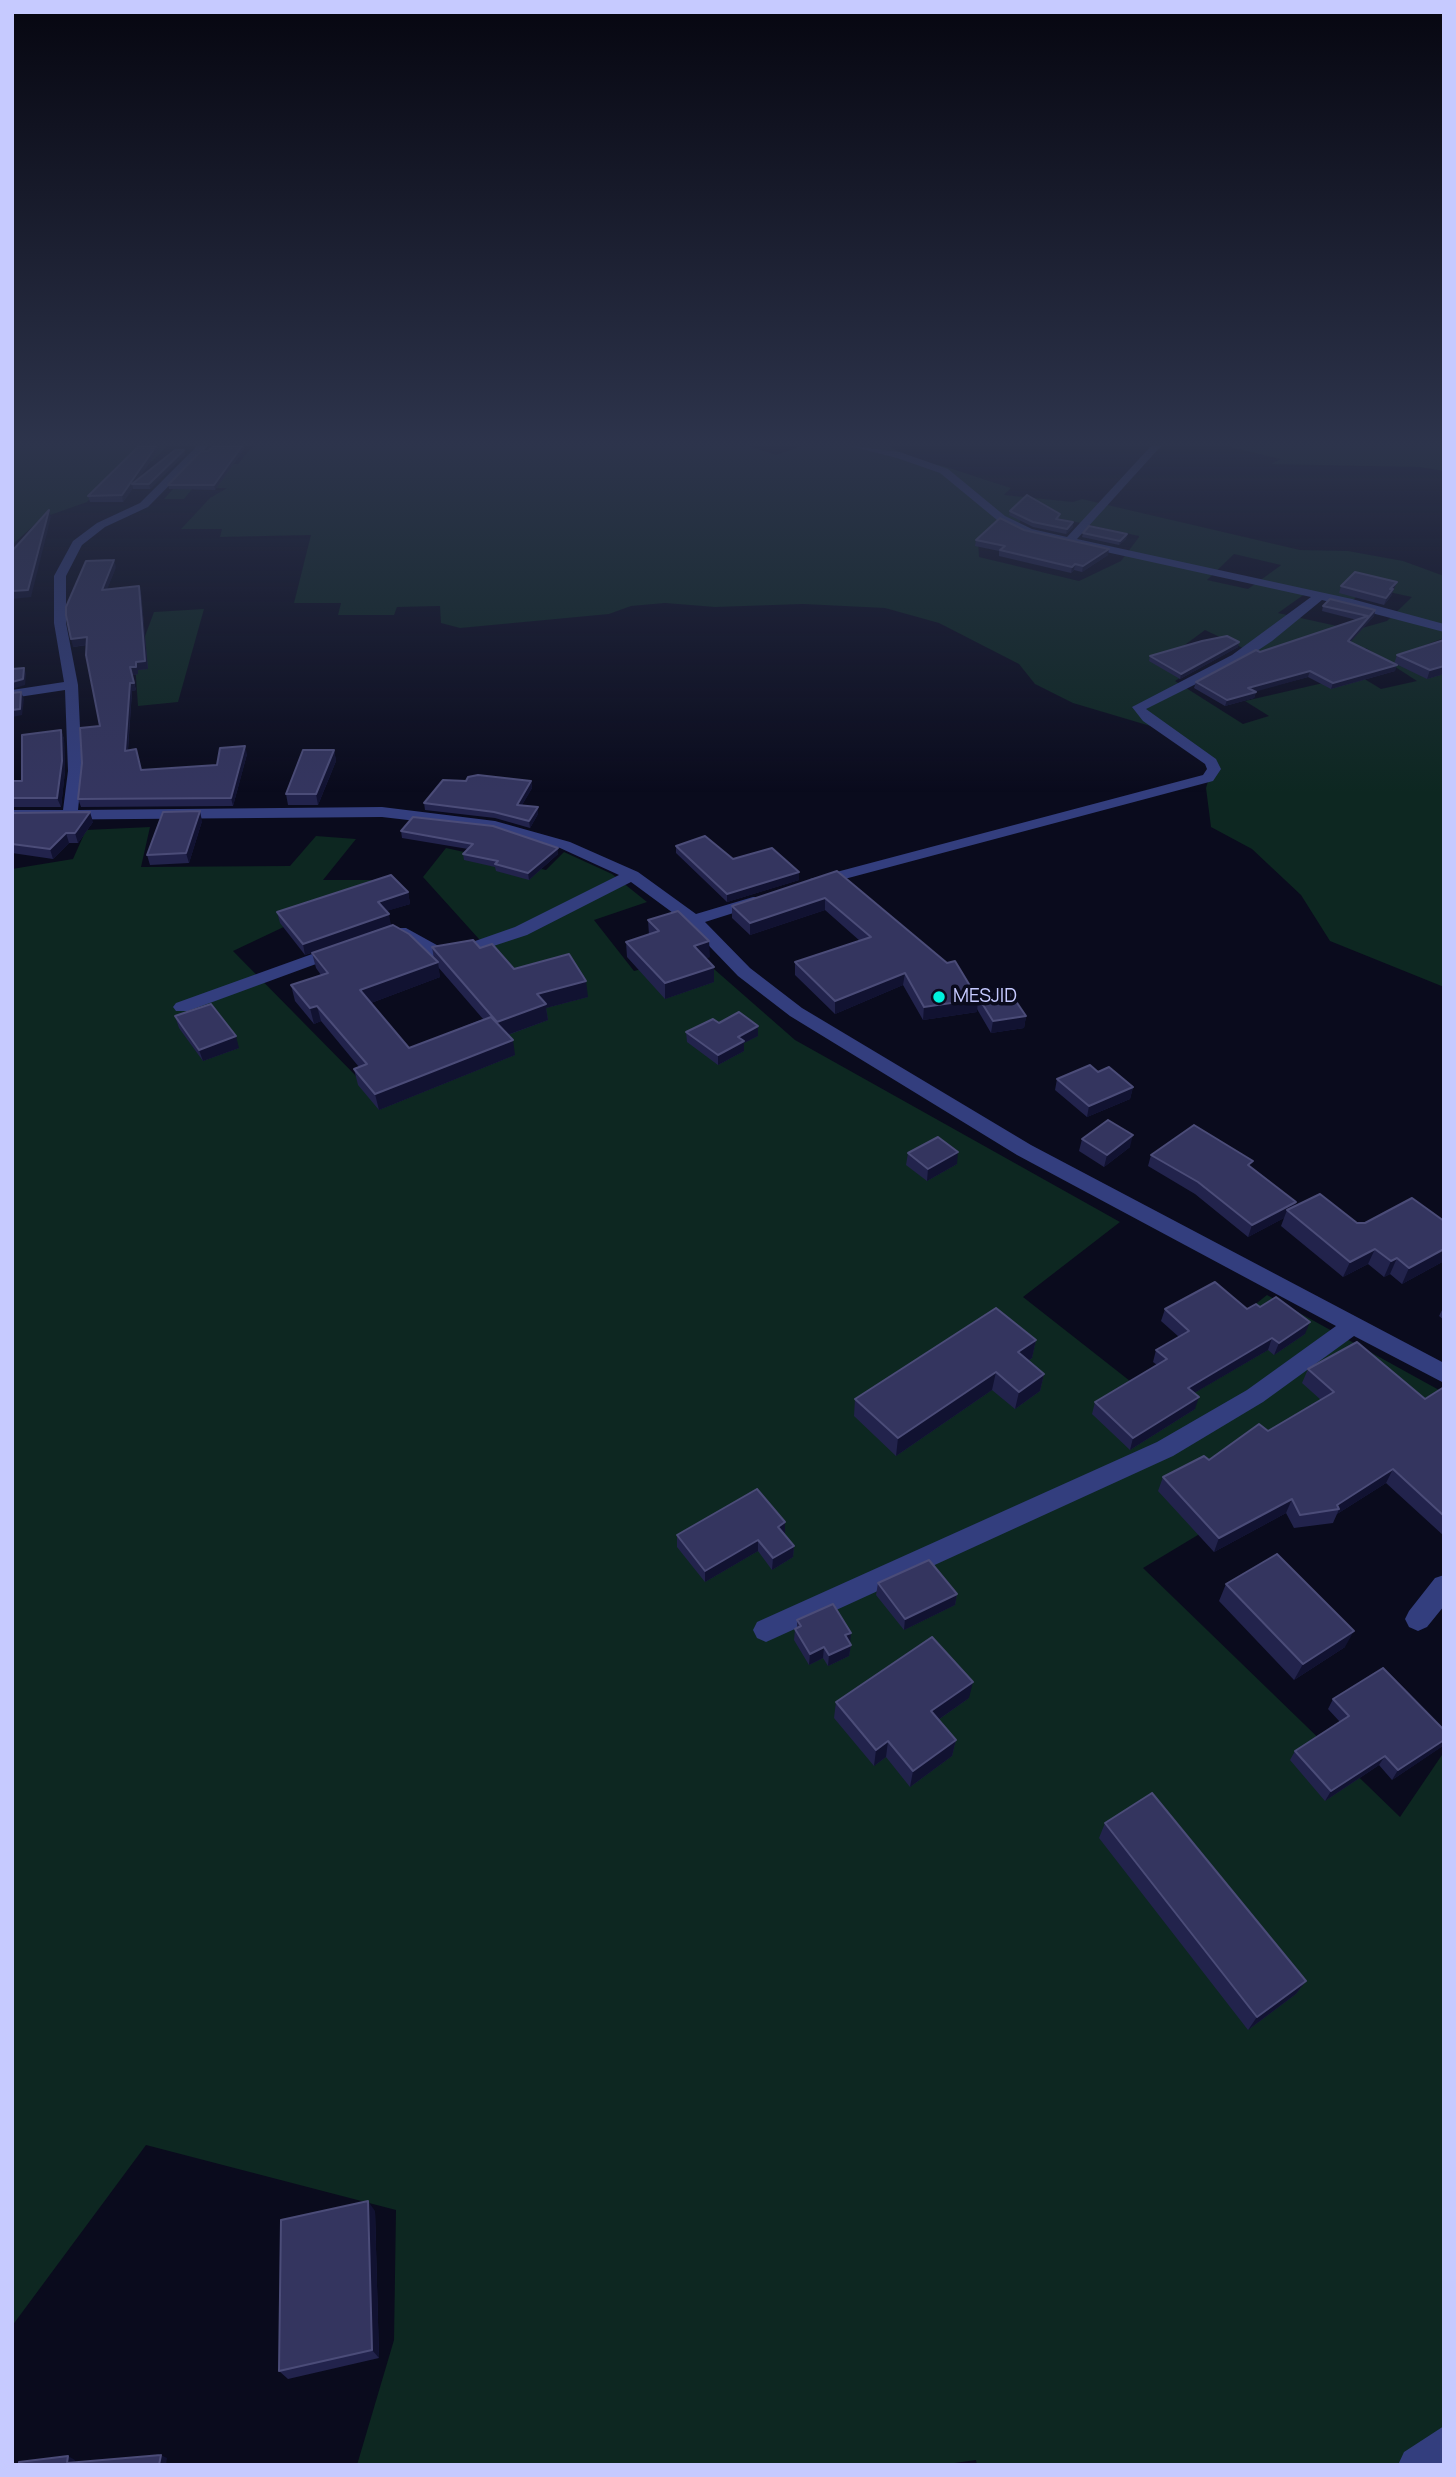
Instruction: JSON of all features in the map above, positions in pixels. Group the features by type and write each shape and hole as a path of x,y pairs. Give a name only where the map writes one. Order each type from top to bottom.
{"street":[{"path":"65,562 60,576 60,623 71,685 75,771 70,815"},
{"path":"1160,562 1320,596 1444,628"},
{"path":"806,886 1208,778 1214,769 1211,762 1148,718 1139,707 1237,658 1268,638 1320,596"},
{"path":"12,694 71,685"},
{"path":"12,815 328,811 412,814 532,835 602,860 632,875 694,920 744,972 796,1012 844,1043 1024,1150 1444,1374"},
{"path":"182,1007 364,942 402,932 431,951 450,954 521,931 632,875"},
{"path":"694,920 769,897"},
{"path":"766,1630 1166,1449 1255,1396 1352,1326"},
{"path":"1419,1619 1444,1586"},
{"path":"1417,2465 1444,2445"}],"green space":[{"path":"304,562 998,562 1079,581 1120,562 1226,562 1207,580 1248,589 1281,565 1266,562 1405,562 1444,576 1444,638 1420,647 1444,671 1444,987 1330,941 1301,895 1252,849 1211,827 1206,788 1213,766 1174,733 1073,703 1035,684 1019,664 939,623 885,608 803,604 715,607 665,603 631,606 609,614 460,628 441,623 440,606 397,607 394,615 338,615 341,603 294,603","holes":["1366,587 1412,597 1387,621 1355,630 1278,613 1309,591 1352,601","1205,630 1287,669 1366,648 1417,681 1381,689 1358,675 1245,701 1269,716 1243,724 1175,681 1203,663 1178,650"]},
{"path":"204,609 178,702 138,706 135,663 154,612"},
{"path":"150,827 141,867 290,866 316,836 356,839 323,880 383,880 233,951 361,1081 543,1010 423,877 446,848 546,870 564,852 612,874 647,902 594,920 634,971 698,955 795,1040 1120,1222 1023,1297 1144,1392 1267,1295 1439,1390 1143,1568 1400,1817 1444,1752 1444,2465 977,2465 976,2460 940,2465 357,2465 394,2340 396,2210 146,2145 12,2326 12,869 73,859 86,830"}],"building":[{"path":"13,562 35,562 28,590 12,591"},
{"path":"86,562 113,562 102,590 139,586 145,661 136,662 136,667 130,667 134,683 130,683 125,751 136,749 141,770 217,765 220,748 245,746 231,798 78,799 82,763 80,728 100,726 86,655 87,637 71,639 66,607"},
{"path":"1049,562 1090,562 1083,566 1075,564 1072,567"},
{"path":"1355,572 1397,582 1386,598 1341,586"},
{"path":"1330,599 1375,610 1348,641 1397,665 1333,683 1310,671 1248,688 1256,692 1227,700 1196,682 1256,650 1260,652 1368,616 1323,606"},
{"path":"1227,636 1239,642 1181,674 1150,656 1202,641"},
{"path":"1444,640 1444,666 1430,670 1397,655"},
{"path":"24,668 23,679 12,682 12,669"},
{"path":"21,692 20,709 12,710 12,693"},
{"path":"61,730 62,761 57,798 12,798 12,781 22,781 22,735"},
{"path":"303,750 334,750 316,794 286,794"},
{"path":"478,775 531,781 517,805 538,807 529,821 494,812 424,803 443,780 466,781 468,777"},
{"path":"200,811 186,853 147,855 163,812"},
{"path":"90,812 75,833 66,833 50,849 12,844 12,813"},
{"path":"413,817 493,826 558,848 528,873 495,864 498,861 463,854 473,844 401,831"},
{"path":"705,836 733,859 772,848 799,872 727,894 676,846"},
{"path":"837,871 947,963 955,961 978,999 924,1007 905,973 835,1001 795,962 871,937 825,898 750,923 732,906"},
{"path":"391,875 408,892 378,902 389,914 303,944 277,912"},
{"path":"678,911 709,941 694,946 714,967 665,983 626,942 659,931 648,920"},
{"path":"393,925 409,934 438,962 360,990 409,1048 491,1017 513,1040 375,1094 354,1069 367,1064 317,1006 310,1008 291,985 328,973 312,953"},
{"path":"473,940 480,948 492,944 514,969 569,954 586,981 537,994 546,1004 497,1022 432,947"},
{"path":"1009,991 1026,1016 993,1021 977,995"},
{"path":"211,1004 236,1036 199,1050 175,1016"},
{"path":"739,1012 758,1026 738,1037 744,1041 718,1055 686,1032 713,1019 719,1023"},
{"path":"1090,1065 1098,1072 1109,1067 1133,1087 1089,1106 1057,1079"},
{"path":"1108,1120 1133,1135 1107,1155 1082,1139"},
{"path":"1194,1125 1253,1161 1248,1165 1296,1202 1252,1225 1198,1182 1151,1155"},
{"path":"938,1137 958,1152 928,1169 908,1153"},
{"path":"1320,1194 1357,1223 1365,1223 1412,1198 1444,1221 1444,1249 1409,1268 1397,1258 1391,1261 1375,1249 1350,1262 1287,1210"},
{"path":"1215,1282 1247,1309 1256,1304 1260,1307 1276,1297 1310,1322 1279,1343 1272,1338 1188,1388 1199,1397 1133,1438 1095,1402 1167,1359 1156,1350 1189,1331 1165,1309"},
{"path":"996,1308 1036,1340 1018,1352 1044,1374 1019,1392 996,1372 898,1438 855,1399"},
{"path":"1357,1342 1425,1399 1444,1387 1444,1516 1393,1469 1337,1505 1339,1509 1300,1515 1292,1499 1219,1538 1163,1477 1204,1456 1209,1460 1259,1424 1268,1431 1334,1392 1308,1369"},
{"path":"757,1489 785,1522 778,1527 794,1546 773,1558 758,1540 705,1571 677,1535"},
{"path":"1277,1554 1354,1631 1303,1664 1226,1584"},
{"path":"929,1560 957,1594 905,1619 878,1583"},
{"path":"833,1604 851,1633 845,1635 851,1645 829,1655 824,1647 810,1654 795,1629 801,1626 797,1620"},
{"path":"932,1637 973,1682 931,1711 956,1740 913,1771 888,1741 876,1750 836,1702"},
{"path":"1383,1668 1444,1730 1444,1740 1398,1770 1385,1756 1331,1791 1295,1751 1349,1716 1333,1699"},
{"path":"1152,1793 1306,1981 1257,2017 1105,1823"},
{"path":"368,2201 372,2350 279,2371 281,2220"},
{"path":"161,2455 159,2465 19,2465 19,2462 68,2456 67,2463"}],"place":[{"name":"MESJID","path":"939,997"}]}
